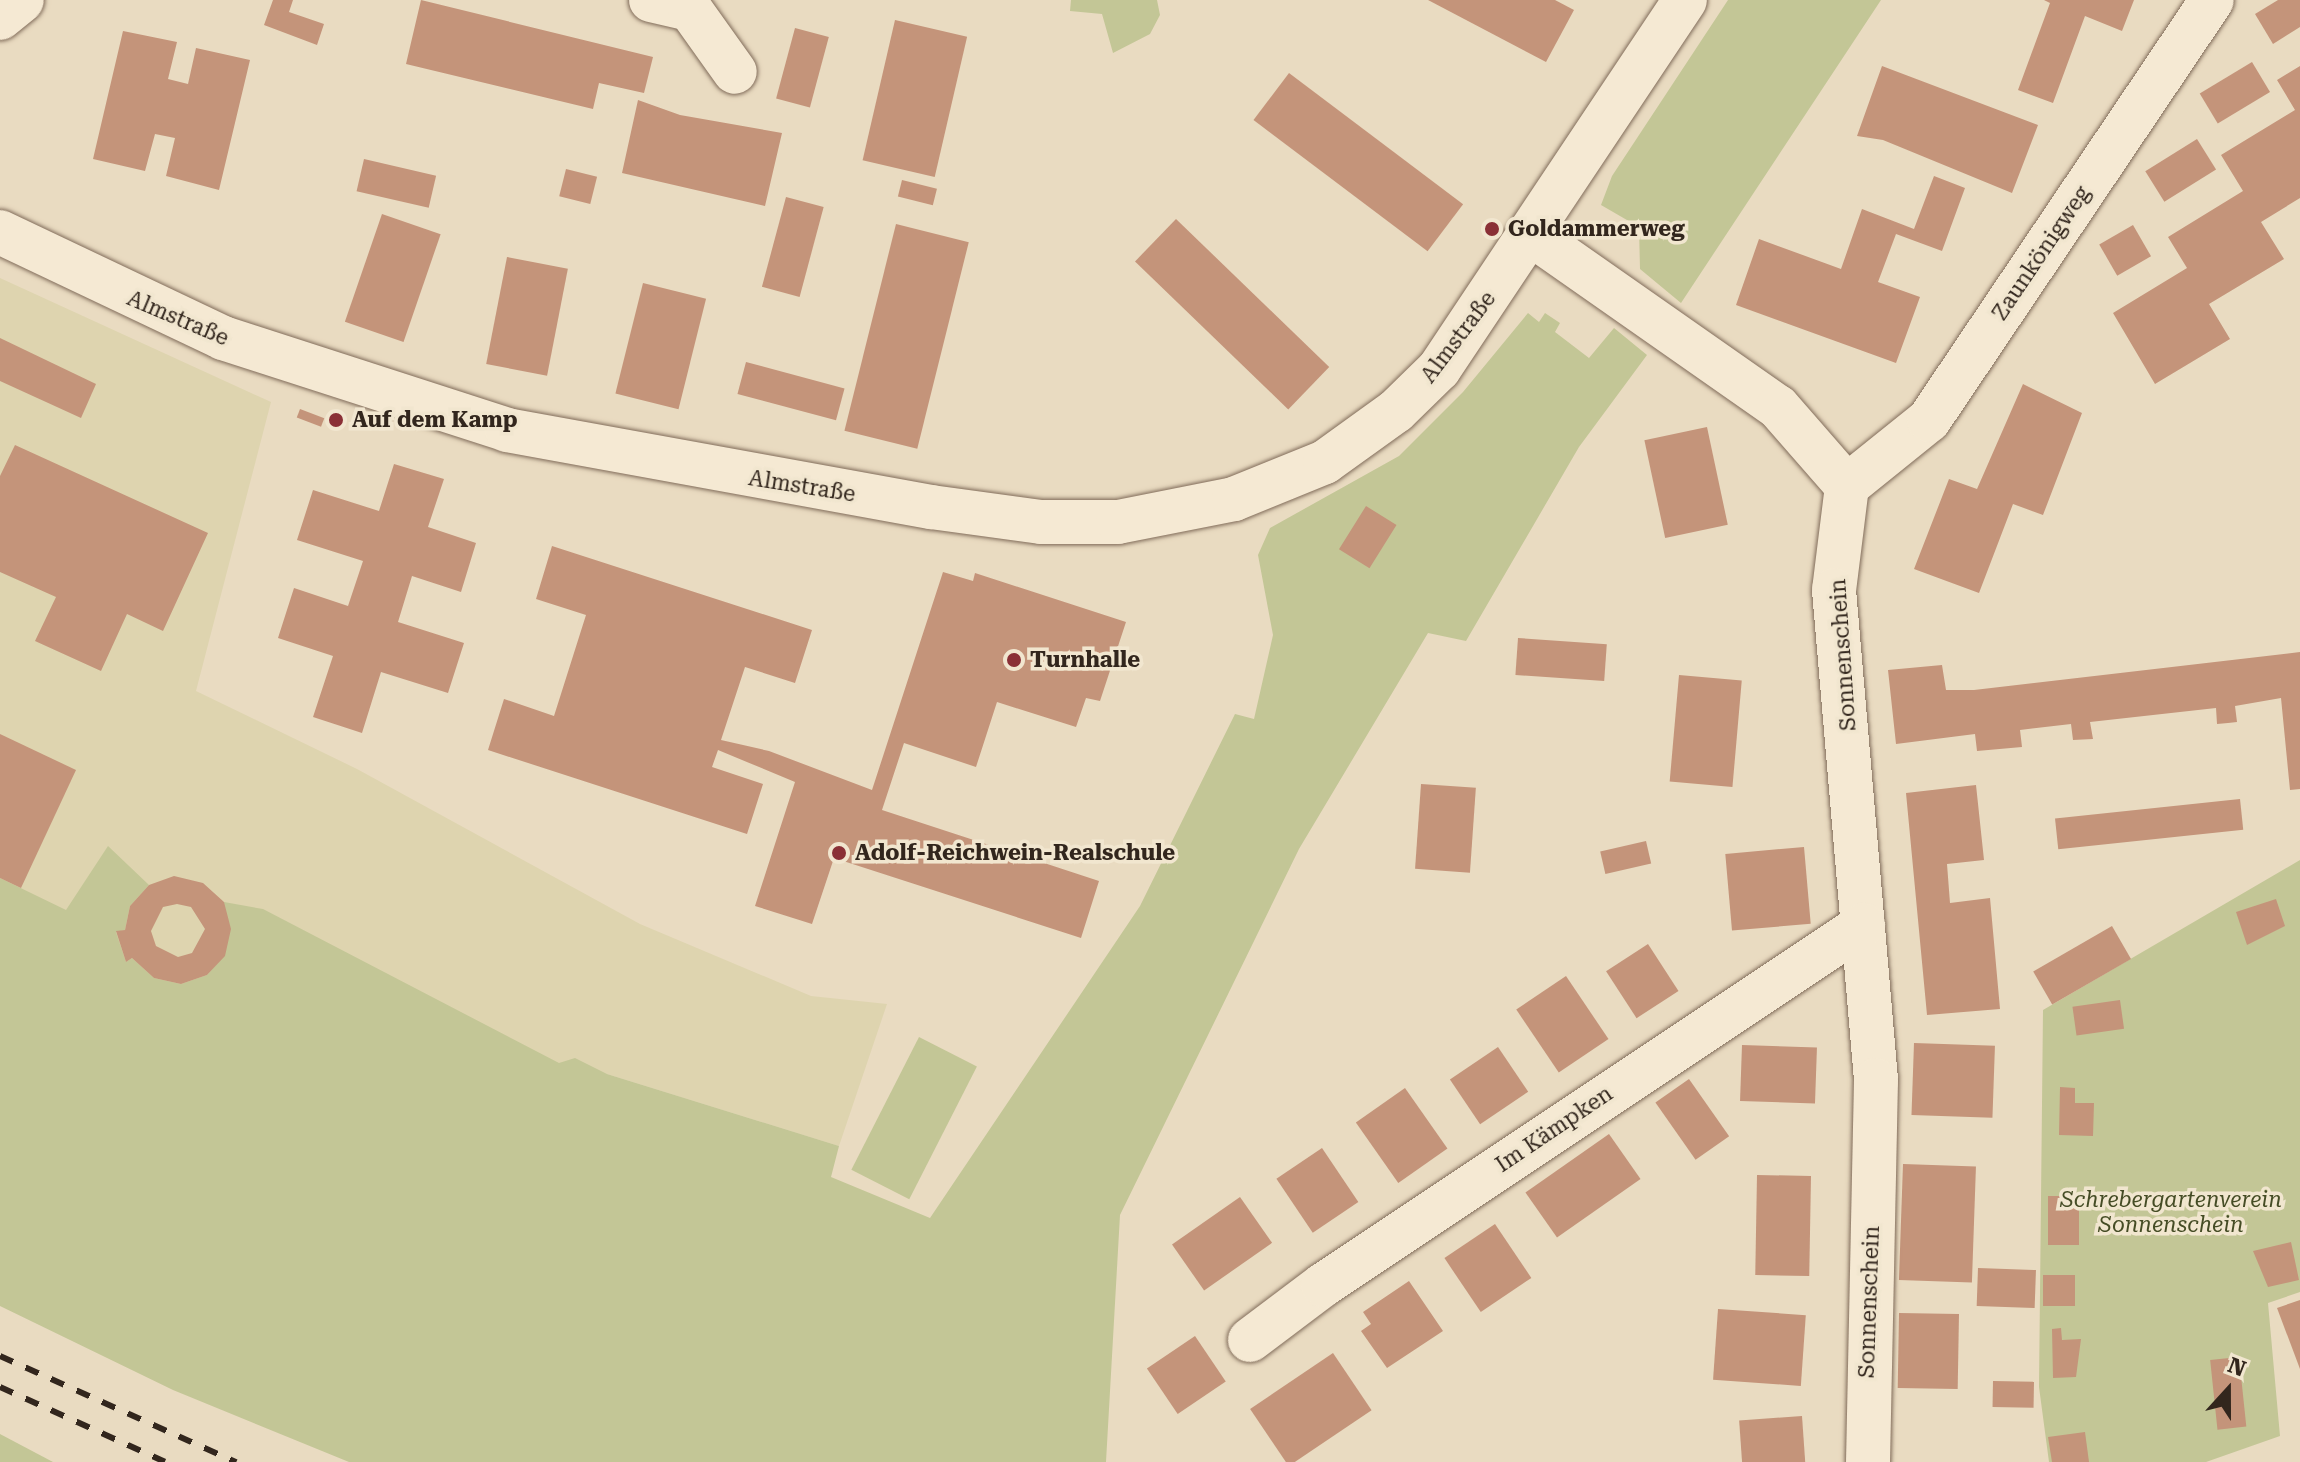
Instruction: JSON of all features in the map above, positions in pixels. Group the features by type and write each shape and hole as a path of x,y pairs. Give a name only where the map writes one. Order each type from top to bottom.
{"street":[{"path":"0,18 22,0"},
{"path":"651,0 690,9 735,72"},
{"path":"1685,0 1532,235 1778,407 1847,486"},
{"name":"Zaunkönigweg","path":"1847,486 1929,420 2212,0"},
{"name":"Almstraße","path":"0,232 88,279 223,338 507,430 918,505 1041,522 1103,522 1234,499 1325,462 1396,411 1439,369 1532,235"},
{"name":"Sonnenschein","path":"1847,486 1834,590 1876,1080 1868,1462"},
{"name":"Im Kämpken","path":"1250,1340 1336,1276 1863,925"}],"shaded area":[{"path":"0,278 271,402 196,691 357,769 640,924 811,996 887,1004 839,1146 607,1074 184,1020 0,930"}],"green space":[{"path":"1071,0 1157,0 1160,15 1150,34 1113,53 1102,14 1070,11"},
{"path":"1728,0 1881,0 1681,303 1640,269 1639,227 1601,205 1612,176"},
{"path":"1528,313 1539,322 1545,313 1560,323 1555,332 1589,358 1614,328 1647,355 1579,447 1466,641 1428,633 1299,849 1120,1215 1106,1462 349,1462 173,1390 0,1306 0,878 66,910 108,846 149,885 130,906 125,930 116,932 126,962 132,958 154,978 181,984 207,975 224,956 224,902 263,909 559,1063 575,1058 607,1074 839,1146 831,1177 930,1218 1140,906 1235,714 1254,719 1273,635 1258,555 1270,528 1399,456 1463,392"},
{"name":"Schrebergartenverein Sonnenschein","path":"2300,860 2300,1292 2268,1303 2280,1436 2206,1462 2049,1462 2039,1387 2043,1010"},
{"path":"919,1037 977,1067 909,1199 851,1170"},
{"path":"0,1434 53,1462 0,1462"}],"building":[{"path":"273,0 293,0 289,12 324,24 317,45 264,25"},
{"path":"421,0 653,57 644,93 599,83 593,109 406,64"},
{"path":"1428,0 1555,0 1574,10 1546,62"},
{"path":"2044,0 2134,0 2122,31 2085,16 2053,103 2018,90 2050,3"},
{"path":"2278,0 2300,0 2300,27 2273,44 2255,14"},
{"path":"895,20 967,37 935,177 863,160"},
{"path":"795,28 829,37 810,108 776,99"},
{"path":"123,31 177,42 168,79 188,84 196,48 250,60 219,190 166,176 175,138 155,134 145,171 93,159"},
{"path":"2252,62 2270,92 2218,123 2200,93"},
{"path":"1882,66 2038,125 2012,193 1883,140 1857,136"},
{"path":"2300,66 2300,198 2261,222 2284,259 2209,304 2230,339 2155,384 2113,313 2187,268 2168,237 2243,191 2221,155 2295,110 2277,80"},
{"path":"1289,73 1463,204 1428,251 1253,120"},
{"path":"638,100 680,115 782,133 765,206 622,173"},
{"path":"2197,139 2216,170 2164,202 2145,171"},
{"path":"364,159 436,176 429,208 357,191"},
{"path":"566,169 597,177 590,204 559,196"},
{"path":"1934,176 1965,188 1942,251 1896,234 1878,282 1920,297 1896,363 1736,305 1759,239 1841,269 1862,209 1914,229"},
{"path":"902,180 937,189 933,205 898,196"},
{"path":"786,197 824,207 800,297 762,287"},
{"path":"382,214 441,234 404,342 345,322"},
{"path":"1176,219 1329,367 1288,409 1135,261"},
{"path":"896,224 969,242 917,449 844,431"},
{"path":"2133,225 2151,256 2117,276 2099,244"},
{"path":"507,257 568,269 547,376 486,364"},
{"path":"643,283 706,299 678,409 615,394"},
{"path":"0,338 96,384 81,418 0,381"},
{"path":"746,362 845,388 836,420 737,394"},
{"path":"2023,384 2082,413 2043,515 2013,504 1979,593 1914,569 1949,479 1977,489"},
{"path":"300,409 324,418 321,427 297,417"},
{"path":"1707,427 1728,525 1665,538 1644,440"},
{"path":"15,445 208,533 163,631 127,614 101,671 35,641 56,597 0,572 0,476"},
{"path":"394,464 444,479 428,527 476,543 461,592 412,576 398,622 464,643 448,693 381,672 362,733 313,717 333,656 278,638 294,588 348,606 363,561 297,540 313,490 379,511"},
{"path":"1366,506 1397,525 1370,568 1339,549"},
{"path":"552,546 812,630 795,683 745,667 721,740 769,751 872,790 943,572 973,581 975,573 1126,622 1100,701 1086,698 1076,727 997,702 976,767 904,743 882,810 1099,881 1081,938 834,858 812,924 755,906 795,782 718,750 712,767 763,784 747,834 488,750 504,699 554,716 586,615 536,599"},
{"path":"1518,638 1607,644 1604,681 1515,675"},
{"path":"2300,652 2300,789 2290,790 2281,698 2235,706 2237,722 2217,724 2216,708 2090,722 2093,739 2073,740 2071,724 2020,730 2022,747 1977,751 1975,734 1896,744 1888,670 1942,665 1946,690 1974,690"},
{"path":"1679,675 1742,680 1732,787 1670,782"},
{"path":"0,734 76,770 21,888 0,878"},
{"path":"1421,784 1476,788 1470,873 1415,869"},
{"path":"1976,785 1984,860 1947,864 1950,903 1990,898 2000,1009 1927,1015 1906,793"},
{"path":"2240,799 2243,830 2058,849 2055,818"},
{"path":"1646,841 1651,863 1605,874 1600,852"},
{"path":"1804,847 1811,924 1732,931 1725,854"},
{"path":"174,876 203,883 224,902 231,929 225,956 207,975 181,984 154,978 132,958 126,962 116,931 125,930 130,906 149,885","holes":["177,904 191,907 205,929 192,953 178,957 156,946 151,931 163,907"]},
{"path":"2276,899 2285,926 2247,945 2236,912"},
{"path":"2112,926 2131,959 2052,1004 2033,972"},
{"path":"1648,944 1678,991 1637,1018 1606,971"},
{"path":"1566,976 1608,1039 1559,1073 1516,1010"},
{"path":"2120,1000 2124,1029 2077,1035 2072,1007"},
{"path":"1914,1043 1995,1046 1992,1118 1911,1115"},
{"path":"1742,1045 1817,1048 1815,1104 1740,1101"},
{"path":"1498,1047 1528,1092 1480,1124 1450,1079"},
{"path":"1689,1079 1729,1136 1696,1160 1655,1103"},
{"path":"2060,1087 2075,1088 2075,1103 2094,1103 2093,1136 2059,1135"},
{"path":"1405,1088 1447,1149 1398,1183 1356,1122"},
{"path":"1609,1134 1641,1179 1557,1238 1525,1193"},
{"path":"1322,1148 1358,1202 1313,1233 1276,1179"},
{"path":"1903,1164 1976,1167 1972,1282 1899,1280"},
{"path":"1757,1175 1811,1176 1809,1276 1755,1275"},
{"path":"2048,1196 2079,1196 2079,1245 2048,1245"},
{"path":"1240,1197 1272,1243 1204,1290 1172,1245"},
{"path":"1495,1224 1531,1278 1481,1312 1444,1258"},
{"path":"2291,1242 2299,1280 2268,1287 2253,1251"},
{"path":"1978,1268 2036,1270 2035,1308 1977,1306"},
{"path":"2043,1275 2075,1275 2075,1306 2043,1306"},
{"path":"1409,1281 1443,1331 1387,1368 1361,1331 1371,1324 1363,1312"},
{"path":"2300,1300 2300,1369 2277,1308"},
{"path":"1718,1309 1806,1315 1801,1386 1713,1380"},
{"path":"1899,1313 1959,1314 1958,1389 1898,1388"},
{"path":"2061,1328 2062,1340 2081,1339 2076,1377 2053,1378 2052,1329"},
{"path":"1195,1336 1226,1382 1178,1414 1147,1368"},
{"path":"1333,1353 1372,1410 1295,1462 1286,1462 1250,1409"},
{"path":"2239,1357 2246,1427 2217,1430 2210,1360"},
{"path":"1993,1381 2034,1382 2034,1408 1993,1407"},
{"path":"1802,1416 1805,1462 1742,1462 1739,1420"},
{"path":"2085,1432 2089,1462 2052,1462 2048,1437"}],"railway":[{"path":"0,1356 236,1462"},
{"path":"0,1387 165,1462"}],"place":[{"name":"Goldammerweg","path":"1492,229"},
{"name":"Auf dem Kamp","path":"336,420"},
{"name":"Turnhalle","path":"1014,660"},
{"name":"Adolf-Reichwein-Realschule","path":"839,853"}]}
